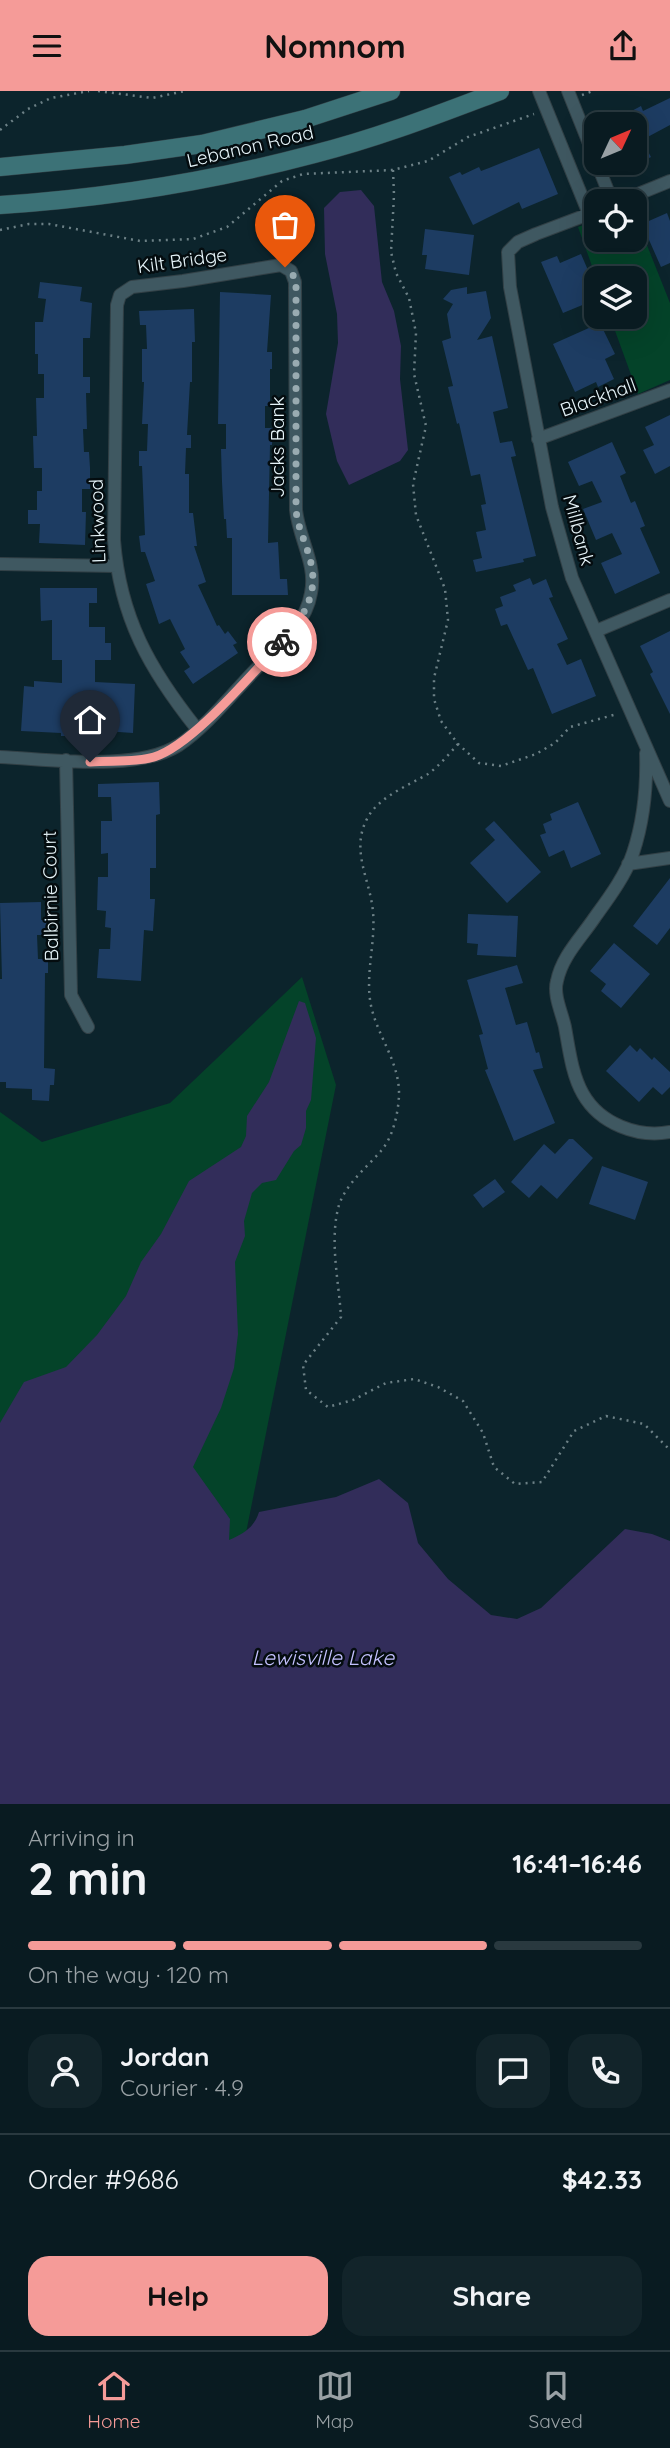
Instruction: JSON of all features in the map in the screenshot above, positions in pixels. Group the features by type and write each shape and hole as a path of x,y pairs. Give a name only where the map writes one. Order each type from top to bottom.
{"main road":[{"name":"Lebanon Road","path":"0,167 125,155 202,144 305,119 391,91"},
{"name":"Lebanon Road","path":"0,205 108,194 231,174 316,154 385,133 500,91"}],"street":[{"path":"539,91 584,193"},
{"path":"569,96 607,189"},
{"path":"647,190 670,181"},
{"name":"Millbank","path":"584,216 518,242 508,252 510,287 552,507 572,578 670,801"},
{"name":"Kilt Bridge","path":"123,292 132,287 269,266 281,265 289,269"},
{"name":"Jacks Bank","path":"197,729 282,642 299,622 310,599 313,576 296,510 296,282 289,269"},
{"name":"Linkwood","path":"123,292 116,310 114,540 117,566 126,606 139,643 160,680 197,729"},
{"name":"Blackhall","path":"538,439 670,390"},
{"path":"0,564 117,566"},
{"path":"596,631 670,600"},
{"path":"0,757 90,762 153,757 178,745 197,729"},
{"path":"646,748 643,801 632,856 596,916 565,959 556,982 570,1056 582,1091 590,1104 617,1125 654,1135 670,1132"},
{"name":"Balbirnie Court","path":"66,760 71,995 88,1027"},
{"path":"628,864 670,858"}],"path":[{"path":"0,130 28,109 51,98 89,91"},
{"path":"98,91 152,98 184,91"},
{"path":"569,96 593,91"},
{"path":"0,230 30,224 49,224 140,241 193,239 227,227 282,181 303,174 393,170 428,161 468,137 546,109"},
{"path":"393,170 391,252 396,273 409,298 416,333 414,374 426,426 413,484 416,515 445,589 448,620 434,678 434,699 441,721 458,744 479,763 500,766 536,754 555,743 570,727 630,710"},
{"path":"458,744 430,772 390,796 368,816 359,843 363,872 373,905 368,980 371,1000 377,1022 398,1072 399,1097 393,1127 383,1148 357,1175 339,1204 335,1243 341,1317 303,1365 306,1390 328,1408 353,1400 386,1383 414,1378 438,1387 463,1401 483,1433 494,1467 515,1484 542,1482 574,1431 606,1416 645,1424 670,1450"}],"green space":[{"path":"584,225 584,244 578,227"},
{"path":"647,245 670,303 670,380 638,394 614,329 647,329 647,266 592,266 587,252 647,252"},
{"path":"302,977 336,1085 209,1717 0,1804 0,1112 42,1142 170,1103"}],"water":[{"path":"361,190 374,206 382,282 394,311 401,346 400,379 408,450 400,461 349,485 337,461 326,414 338,343 337,314 325,254 324,208 340,192"},
{"name":"Lewisville Lake","path":"299,1001 305,1003 316,1038 306,1128 301,1145 294,1151 276,1180 262,1183 252,1193 244,1221 245,1236 235,1262 238,1334 234,1368 221,1408 193,1467 230,1519 229,1540 247,1530 259,1512 336,1497 379,1479 408,1503 418,1543 448,1579 491,1615 517,1619 541,1608 625,1529 652,1534 670,1541 670,1804 0,1804 0,1423 24,1382 66,1367 97,1335 126,1296 141,1262 161,1234 189,1181 241,1147 246,1136 247,1116 269,1082"}],"building":[{"path":"670,98 670,125 648,137 648,112 630,112 641,106 643,111"},
{"path":"539,148 558,194 522,209 519,202 473,225 449,177 460,172 462,175 479,167 481,171"},
{"path":"667,213 670,221 670,263 661,267 647,235 647,222"},
{"path":"425,229 474,235 469,275 425,269 427,255 422,255"},
{"path":"581,254 586,266 584,266 584,304 563,313 541,262 557,256 560,263"},
{"path":"40,282 82,287 80,301 92,303 90,338 83,338 83,377 90,377 90,393 86,393 87,429 83,429 84,452 89,452 90,468 90,489 82,489 82,512 86,512 85,545 39,543 40,524 28,524 28,510 37,510 37,491 42,491 42,468 34,468 33,436 37,436 36,398 44,398 44,374 38,374 38,354 35,354 35,322 43,322 46,299 38,298"},
{"path":"467,287 467,294 486,291 491,318 477,340 492,336 508,408 493,412 500,443 512,441 516,456 511,457 536,556 523,559 524,562 476,572 473,560 482,558 476,532 486,530 481,505 486,504 480,474 471,476 448,387 453,386 442,341 451,338 447,314 453,304 443,299 451,290"},
{"path":"220,292 271,295 267,352 272,352 270,406 265,406 265,428 273,428 270,445 268,543 278,542 280,579 287,579 288,595 232,595 232,538 227,538 222,482 221,449 226,449 226,424 218,424"},
{"path":"194,309 195,342 192,342 192,382 187,435 191,435 191,448 186,448 185,474 189,474 189,513 193,513 197,546 194,546 206,582 198,585 217,626 219,625 225,634 228,631 237,643 233,645 238,653 193,684 184,671 190,667 180,652 185,649 170,619 159,624 146,584 155,581 145,552 141,552 139,536 145,535 139,451 147,451 148,424 142,424 142,349 147,349 146,325 140,325 139,311"},
{"path":"587,329 603,329 615,354 605,359 614,379 598,387 596,382 575,392 553,344"},
{"path":"670,415 670,466 655,474 643,450 654,445 645,427"},
{"path":"612,442 626,473 620,476 631,503 635,501 645,526 640,528 660,573 615,594 601,563 622,554 612,533 596,540 583,509 602,502 592,481 579,486 568,462"},
{"path":"530,578 533,585 546,579 553,597 549,598 568,639 557,644 567,665 581,659 596,696 552,714 533,668 528,670 507,624 501,626 495,609 503,606 500,597 516,591 513,585"},
{"path":"40,588 97,588 97,603 89,603 89,627 105,627 105,643 111,643 111,660 95,660 95,682 135,684 133,733 76,729 76,736 61,736 61,733 21,731 24,686 34,687 34,681 62,683 62,660 52,660 52,620 41,621"},
{"path":"670,631 670,714 650,674 653,672 640,646"},
{"path":"159,782 160,814 156,815 156,868 150,868 150,899 155,899 153,931 144,930 141,981 97,978 99,949 110,949 111,928 105,927 106,911 97,910 98,877 108,877 108,853 101,854 101,821 112,821 111,797 98,797 98,784"},
{"path":"578,802 601,854 571,868 564,850 549,857 540,835 546,833 543,824 552,820 550,814"},
{"path":"494,821 541,872 507,903 470,863 495,840 485,829"},
{"path":"670,878 670,928 657,945 633,926"},
{"path":"41,902 41,920 48,920 48,935 37,935 38,959 48,959 48,973 45,973 44,1068 55,1069 49,1101 32,1100 32,1089 6,1088 6,1082 0,1082 0,903"},
{"path":"468,914 518,916 516,957 477,955 478,944 467,943"},
{"path":"614,943 650,974 621,1008 601,991 606,984 590,971"},
{"path":"517,965 523,983 505,988 516,1025 527,1022 536,1053 539,1052 543,1068 533,1070 555,1123 514,1141 485,1070 488,1069 479,1035 483,1034 467,980"},
{"path":"630,1045 637,1052 640,1048 652,1060 654,1057 670,1072 670,1087 662,1095 653,1087 639,1102 606,1071"},
{"path":"569,1139 573,1139 593,1158 557,1199 541,1185 529,1198 511,1182 544,1144 555,1154"},
{"path":"602,1166 648,1182 635,1220 589,1204"},
{"path":"495,1179 505,1192 483,1208 473,1195"}],"way so far":[{"path":"282,642 306,610 312,592 313,576 296,510 296,282 285,267"}],"route":[{"path":"90,762 153,757 171,750 197,729 282,642"}]}
